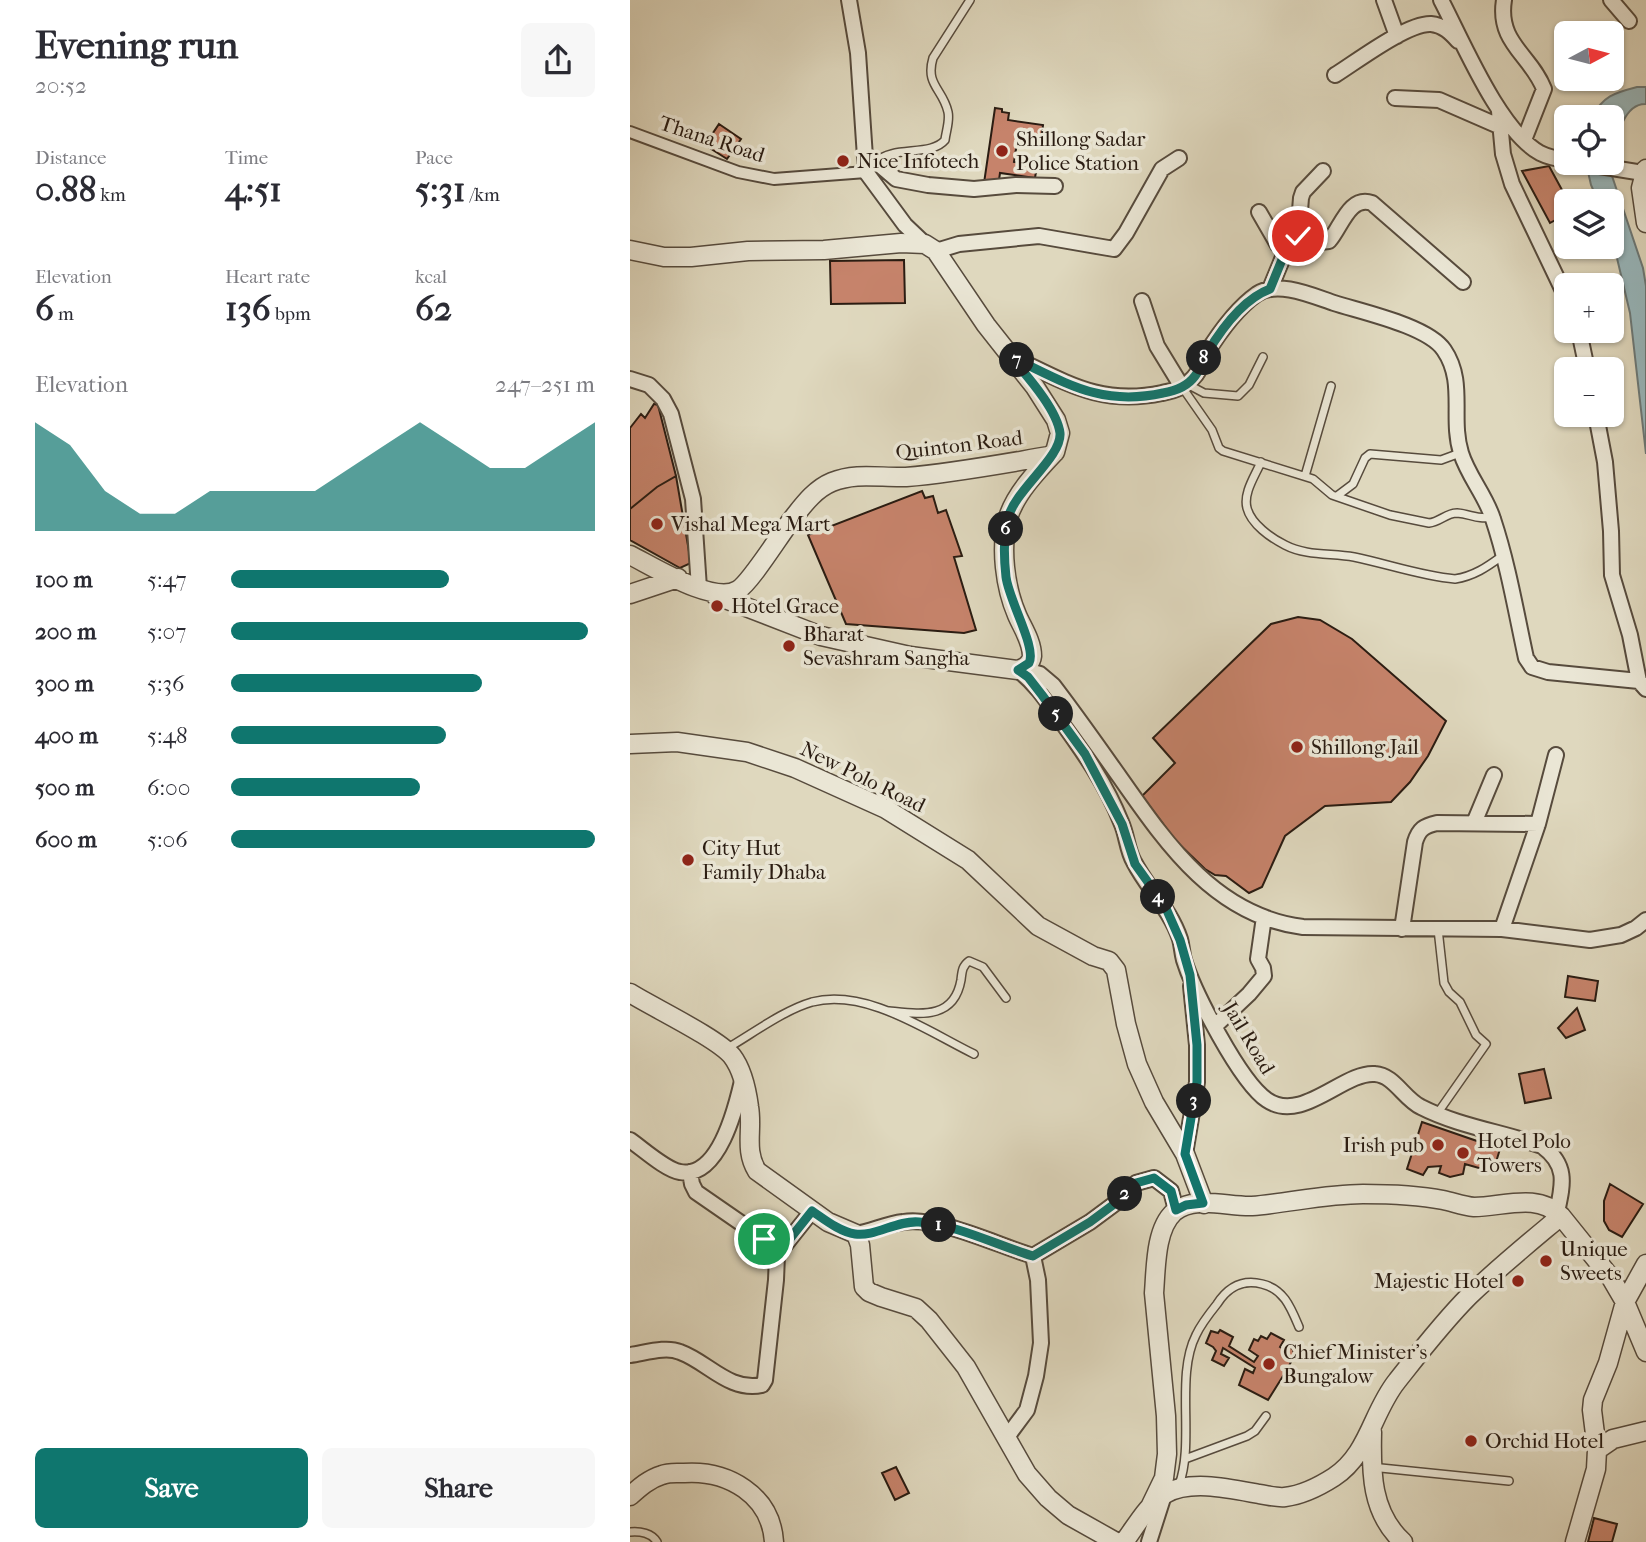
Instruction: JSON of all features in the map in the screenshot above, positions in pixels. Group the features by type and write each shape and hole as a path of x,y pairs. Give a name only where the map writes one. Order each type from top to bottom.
{"street":[{"path":"849,0 858,53 869,165 905,225 930,248 1035,387 1056,420 1060,433 1055,452 1018,498 1008,517 1005,541 1009,595 1032,654 1029,663 1020,669"},
{"path":"1384,0 1397,36"},
{"path":"1441,0 1499,110 1524,141 1541,153 1554,157"},
{"path":"1504,0 1507,35 1541,80 1544,89 1524,141"},
{"path":"1611,0 1629,21"},
{"path":"1335,75 1397,36 1422,25 1440,26 1469,52"},
{"path":"1395,98 1439,100 1501,128"},
{"path":"1499,110 1503,154 1512,184 1555,273"},
{"name":"Thana Road","path":"630,132 738,172 774,178 869,165"},
{"path":"630,250 664,257 691,257 748,251 824,250 887,243 930,248 1040,236 1114,249 1162,169 1179,158"},
{"path":"869,165 896,179 928,185 974,189 1023,185 1055,186"},
{"path":"1624,169 1645,171 1641,188 1646,223"},
{"path":"1270,289 1293,241 1301,198 1324,171"},
{"path":"1259,212 1278,245 1293,241 1320,242 1329,241 1353,206 1360,201 1372,203 1463,282"},
{"path":"1011,357 1086,392 1118,398 1147,397 1185,386 1196,376 1228,323 1258,293 1270,289 1282,289 1318,298 1426,333 1444,349 1456,376 1461,452 1493,517 1526,658 1532,667 1548,672 1643,685 1612,575 1606,475 1598,427"},
{"path":"1142,302 1157,346 1185,386"},
{"path":"630,379 649,385 663,399 671,414 690,481 701,589 821,636 910,656 1020,669 1040,674 1053,685 1154,826 1185,864 1224,898 1264,917 1303,927 1502,929 1590,940 1605,939 1636,928 1646,920"},
{"name":"Quinton Road","path":"630,555 701,589 726,594 738,590 746,583 808,499 828,483 846,477 904,477 953,471 1049,456 1055,452"},
{"path":"630,594 678,578"},
{"name":"Jail Road","path":"1020,669 1085,754 1105,789 1122,824 1135,864 1165,906 1173,923 1190,975 1214,1026 1251,1085 1267,1101 1287,1107 1360,1077 1374,1074 1390,1079 1418,1105 1437,1114 1542,1146 1552,1153 1562,1172 1559,1214"},
{"name":"New Polo Road","path":"630,744 677,742 747,752 795,768 886,809 968,860 1038,926 1093,956 1109,961 1116,970 1137,1064 1154,1102 1185,1154 1203,1203"},
{"path":"1502,929 1538,824 1556,755"},
{"path":"1474,823 1494,775"},
{"path":"1402,929 1418,832 1424,826 1437,823 1538,824"},
{"path":"1214,1026 1250,995 1264,976 1258,959 1264,917"},
{"path":"1185,1154 1197,1082 1197,1045 1190,975"},
{"path":"630,993 726,1050 738,1066 750,1111 751,1161 757,1171 828,1222 856,1234 903,1222 918,1222 960,1231 1033,1256 1090,1222 1117,1202 1136,1183 1146,1179 1154,1178 1171,1191 1176,1210"},
{"path":"630,1140 679,1172 690,1172 702,1166 714,1155 723,1140 742,1081"},
{"path":"690,1172 696,1192 764,1239 777,1255"},
{"path":"1124,1542 1150,1507 1164,1478 1167,1454 1166,1416 1154,1293 1155,1275 1166,1221 1176,1210 1186,1205 1203,1203 1249,1206 1362,1194 1442,1199 1470,1207 1533,1203 1544,1205 1559,1214 1599,1261 1625,1302 1646,1352"},
{"path":"630,1355 681,1352 729,1381 756,1387 762,1385 765,1380 777,1255 812,1211"},
{"path":"1150,1507 1171,1492 1198,1487 1284,1497 1309,1490 1335,1476 1354,1459 1371,1432 1394,1384 1427,1342 1469,1296 1559,1214"},
{"path":"856,1234 860,1245 864,1287 869,1292 916,1308 929,1320 966,1367 1027,1474 1068,1516 1116,1542"},
{"path":"1007,1437 1027,1410 1041,1343 1038,1280 1033,1256"},
{"path":"1575,1542 1596,1469 1593,1400 1608,1363 1625,1302 1646,1265"},
{"path":"1597,1450 1613,1439 1646,1431"},
{"path":"1371,1432 1374,1495 1390,1531 1402,1542"},
{"path":"630,1496 646,1482 664,1474 700,1472 721,1477 742,1485 756,1496 767,1514 774,1532 774,1542"},
{"path":"1149,1542 1171,1492"}],"lane":[{"path":"869,165 888,155 937,146 945,140 948,114 934,85 930,69 933,58 970,0"},
{"path":"1185,386 1204,393 1238,396 1250,385 1263,357"},
{"path":"1185,386 1212,430 1219,448 1305,476 1336,496 1390,515 1429,523 1454,513 1480,519 1493,517"},
{"path":"1305,476 1331,386"},
{"path":"1336,496 1353,484 1365,458 1370,454 1441,460 1461,452"},
{"path":"1261,462 1247,494 1246,507 1260,527 1287,546 1305,552 1354,557 1455,579 1467,578 1502,556"},
{"path":"1437,1114 1486,1044 1476,1035 1460,1002 1444,983 1438,929"},
{"path":"885,1010 927,1013 942,1009 958,993 964,965 969,961 983,967 1006,998"},
{"path":"726,1050 810,1003 852,999 885,1010 974,1054"},
{"path":"1171,1492 1184,1473 1186,1394 1192,1347 1195,1336 1224,1293 1235,1285 1247,1282 1265,1284 1277,1290 1289,1303 1299,1327"},
{"path":"1185,1459 1247,1437 1255,1432 1266,1416"},
{"path":"1371,1467 1509,1481"},
{"path":"630,1532 638,1531 650,1535 657,1542"}],"water":[{"path":"1646,87 1646,104 1632,109 1624,120 1624,105 1599,105 1610,96"},
{"path":"1589,175 1612,175 1616,189 1593,189"},
{"path":"1624,212 1643,268 1646,286 1646,454 1630,313 1624,288 1624,273 1621,273 1617,259 1624,259"}],"building":[{"name":"Shillong Sadar Police Station","path":"995,108 1009,113 1008,120 1043,125 1041,140 1018,136 1014,162 1037,165 1035,178 1000,173 999,180 994,180 993,184 984,183"},
{"path":"719,124 741,139 727,159 705,145"},
{"path":"1549,166 1561,189 1554,189 1554,221 1550,223 1522,171"},
{"path":"904,260 905,303 831,304 830,261"},
{"path":"654,404 658,405 676,476 657,487 630,509 630,428 641,414 645,418"},
{"name":"Vishal Mega Mart","path":"676,476 691,563 680,568 630,540 630,509 657,487"},
{"path":"922,491 925,498 933,496 938,513 946,510 962,556 954,557 976,630 964,633 846,624 808,535"},
{"name":"Shillong Jail","path":"1298,617 1320,620 1352,639 1446,721 1428,756 1410,782 1391,802 1325,806 1285,836 1262,887 1249,893 1226,876 1215,875 1205,869 1176,841 1142,796 1175,763 1153,738 1271,624"},
{"path":"1568,976 1598,981 1595,1001 1565,997"},
{"path":"1577,1008 1585,1030 1566,1038 1558,1028"},
{"path":"1544,1069 1551,1098 1525,1103 1519,1074"},
{"name":"Hotel Polo Towers","path":"1422,1122 1500,1149 1493,1172 1465,1164 1463,1174 1450,1177 1439,1173 1441,1166 1428,1167 1423,1175 1407,1169"},
{"path":"1610,1184 1643,1204 1622,1237 1609,1230 1604,1221 1604,1201"},
{"name":"Chief Minister's Bungalow","path":"1220,1330 1233,1337 1229,1346 1254,1362 1258,1356 1249,1350 1254,1339 1258,1341 1261,1336 1267,1339 1271,1333 1284,1340 1280,1347 1285,1350 1288,1347 1293,1349 1294,1355 1289,1366 1296,1370 1291,1380 1283,1376 1268,1400 1239,1385 1245,1369 1253,1373 1255,1368 1223,1348 1221,1354 1229,1358 1224,1366 1212,1360 1216,1351 1206,1343 1211,1331 1218,1333"},
{"path":"896,1467 909,1493 895,1500 882,1473"},
{"path":"1594,1518 1617,1524 1612,1542 1588,1542"}],"place":[{"name":"Shillong Sadar Police Station","path":"1002,151"},
{"name":"Nice Infotech","path":"843,161"},
{"name":"Vishal Mega Mart","path":"657,524"},
{"name":"Hotel Grace","path":"717,606"},
{"name":"Bharat Sevashram Sangha","path":"789,646"},
{"name":"Shillong Jail","path":"1297,747"},
{"name":"City Hut Family Dhaba","path":"688,860"},
{"name":"Irish pub","path":"1438,1145"},
{"name":"Hotel Polo Towers","path":"1463,1153"},
{"name":"Unique Sweets","path":"1546,1261"},
{"name":"Majestic Hotel","path":"1518,1281"},
{"name":"Chief Minister's Bungalow","path":"1269,1364"},
{"name":"Orchid Hotel","path":"1471,1441"}],"route":[{"path":"764,1239 777,1255 812,1211 828,1222 856,1234 903,1222 918,1222 960,1231 1033,1256 1090,1222 1117,1202 1136,1183 1146,1179 1154,1178 1171,1191 1176,1210 1186,1205 1203,1203 1185,1154 1197,1082 1197,1045 1190,975 1180,940 1165,906 1135,864 1122,824 1085,754 1028,677 1018,670 1029,663 1032,654 1009,595 1005,541 1008,517 1018,498 1055,452 1060,433 1056,420 1035,387 1011,357 1086,392 1102,396 1147,397 1174,391 1188,384 1196,376 1228,323 1258,293 1270,289 1288,245 1294,244 1298,236"}]}
